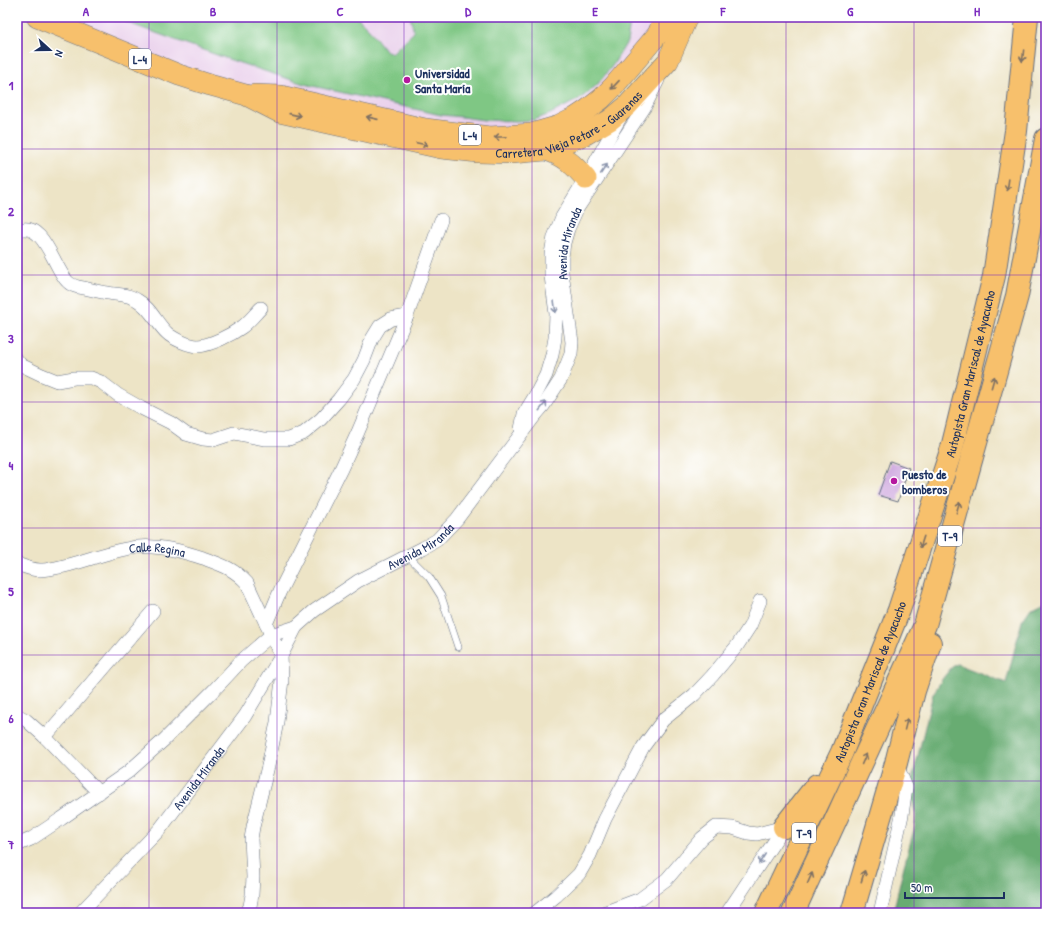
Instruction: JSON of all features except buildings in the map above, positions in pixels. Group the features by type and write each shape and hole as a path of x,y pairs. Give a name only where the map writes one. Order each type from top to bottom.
{"highway":[{"name":"Autopista Gran Mariscal de Ayacucho","path":"766,913 842,752 900,610 952,448 994,276 1016,132 1027,17"},
{"name":"Autopista Gran Mariscal de Ayacucho","path":"793,913 925,625 1017,296 1046,139"},
{"path":"852,913 896,763 914,691 939,614 949,539"},
{"path":"784,827 842,752"}],"main road":[{"name":"Carretera Vieja Petare - Guarenas","path":"37,17 179,75 246,95 279,112 441,148 478,152 512,153 546,150 590,131 610,120 627,106 668,60 687,17"},
{"name":"Carretera Vieja Petare - Guarenas","path":"246,95 281,96 425,129 490,137 531,134 559,126 588,110 613,87 659,23"},
{"path":"627,106 659,23"},
{"path":"546,150 556,153 568,160 586,179"}],"street":[{"name":"Avenida Miranda","path":"80,913 160,829 245,716 281,656 296,627 314,611 358,581 437,540 457,519 553,392 561,379 571,354 572,342 562,273 562,257 568,229 577,209 644,108 668,60"},
{"name":"Avenida Miranda","path":"519,437 524,414 536,396 546,374 552,355 555,338 556,314 551,276 551,254 554,237 562,217 586,179 627,106"},
{"path":"269,630 280,591 347,457 407,316 441,220"},
{"path":"17,231 26,229 36,232 45,243 64,278 69,283 75,286 107,293 130,296 138,300 168,334 184,343 196,346 208,344 231,334 244,326 262,308"},
{"path":"17,360 21,365 57,381 74,378 91,378 101,382 118,395 170,423 186,434 203,439 213,440 234,433 264,439 289,439 304,433 321,419 339,399 354,379 364,360 372,339 380,326 391,319 407,316"},
{"name":"Calle Regina","path":"17,564 29,569 41,570 68,566 118,551 138,547 173,549 226,567 239,575 247,583 281,656"},
{"path":"535,913 580,874 590,855 605,819 643,747 663,720 694,695 712,676 750,626 760,602"},
{"path":"46,737 153,611"},
{"name":"Avenida Miranda","path":"17,845 31,839 128,772 164,740 214,690 269,630 296,627"},
{"path":"247,913 250,906 253,889 251,839 277,722 282,680 281,656"},
{"path":"17,715 26,720 46,737 98,793"},
{"path":"880,913 902,815 906,787 896,763"},
{"path":"603,913 640,899 667,879 702,838 716,827 733,828 748,833 757,834 784,827"},
{"path":"727,913 784,827"}],"lane":[{"path":"408,556 429,577 441,596 458,647"}],"shaded area":[{"name":"Universidad Santa María","path":"37,17 665,17 613,87 531,134 246,95"}],"green space":[{"name":"Universidad Santa María","path":"115,17 227,17 234,20 262,21 274,17 357,17 369,29 385,50 392,53 414,32 410,17 631,17 627,42 613,65 597,85 581,98 550,114 534,120 517,121 484,120 441,115 304,84 228,59"},
{"path":"1046,602 1046,913 893,913 915,826 916,816 911,795 912,780 933,694 951,668 957,664 1006,683 1022,621 1031,608"}],"place":[{"name":"Universidad Santa María","path":"407,80"},
{"name":"Puesto de bomberos","path":"894,481"}]}
